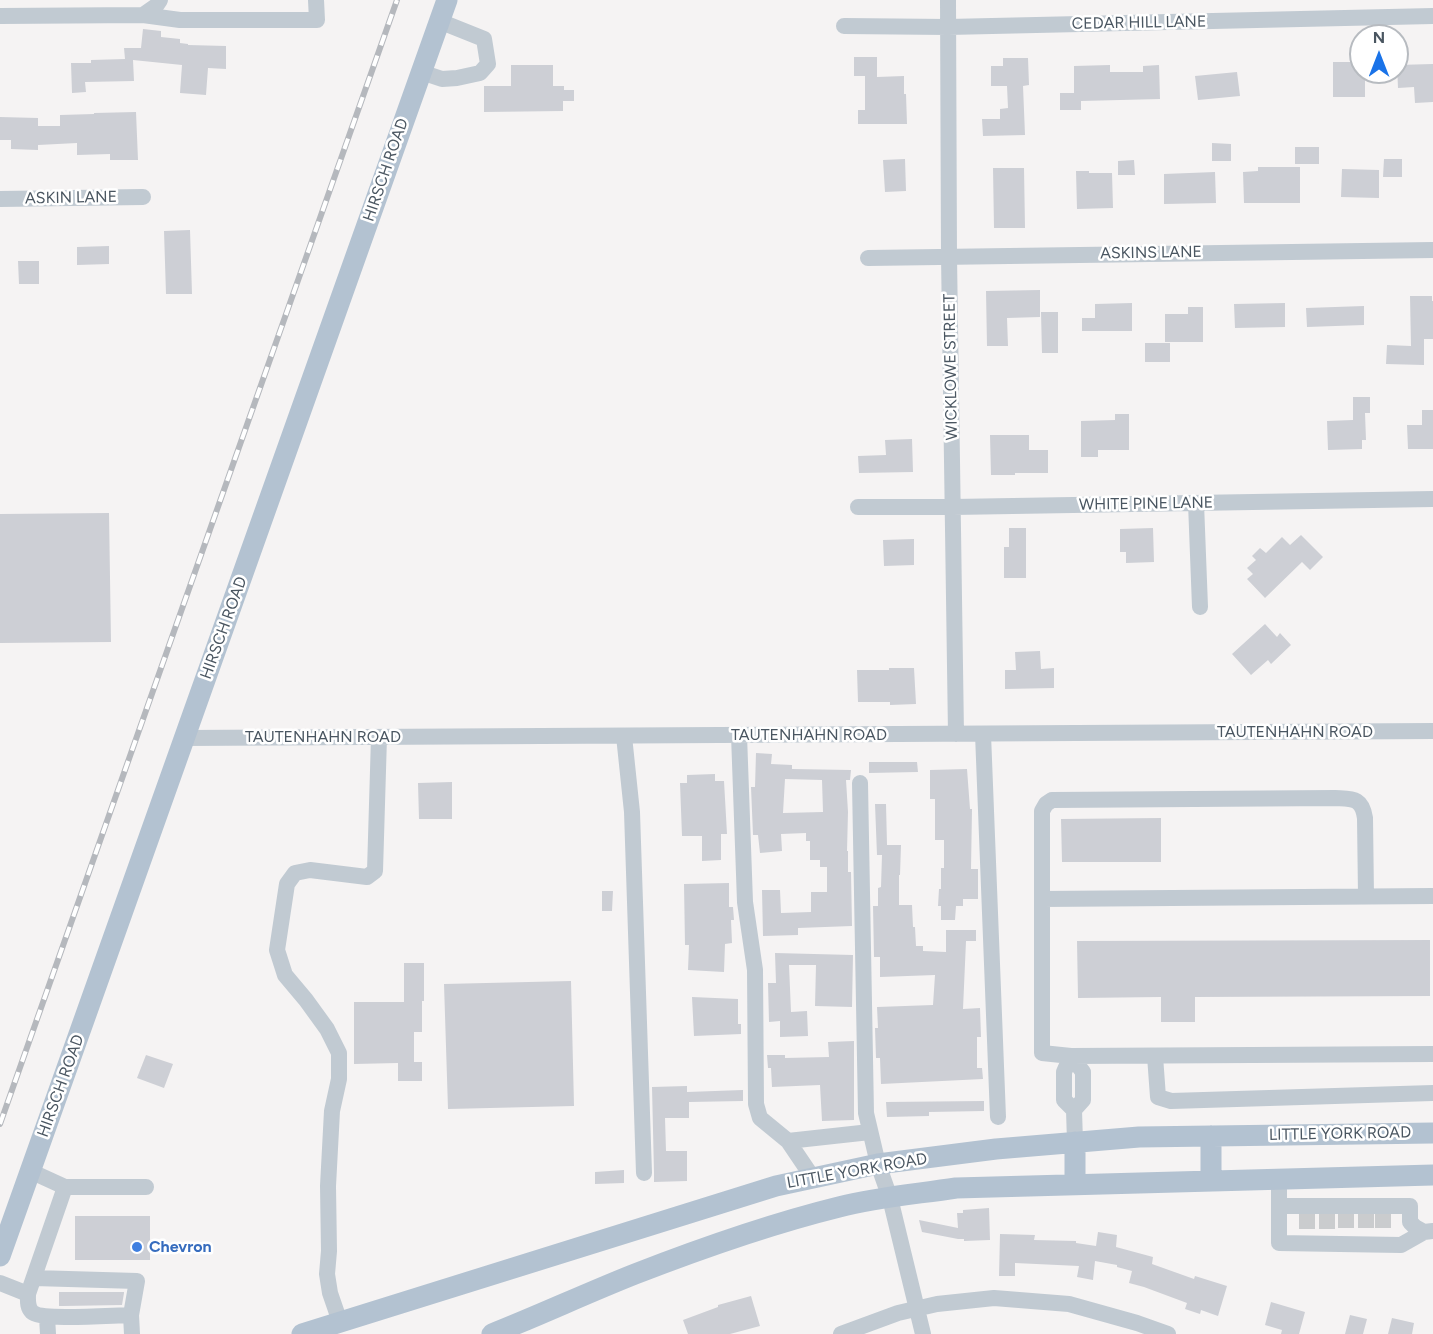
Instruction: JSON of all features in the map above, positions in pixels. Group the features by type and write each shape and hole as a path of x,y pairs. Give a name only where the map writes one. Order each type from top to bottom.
{"main road":[{"name":"HIRSCH ROAD","path":"0,1256 447,0"},
{"name":"LITTLE YORK ROAD","path":"302,1334 776,1186 878,1164 996,1149 1139,1137 1433,1133"},
{"path":"1211,1136 1211,1180"},
{"path":"1075,1142 1075,1184"},
{"name":"LITTLE YORK ROAD","path":"492,1334 634,1275 766,1228 841,1206 891,1197 956,1188 1433,1174"}],"street":[{"path":"143,15 156,6 160,0"},
{"path":"0,16 143,15 180,20 317,20 316,0"},
{"name":"WICKLOWE STREET","path":"948,0 956,734"},
{"name":"CEDAR HILL LANE","path":"844,26 948,27 1433,16"},
{"path":"421,72 442,79 457,78 480,73 488,64 484,39 439,21"},
{"name":"ASKIN LANE","path":"0,200 142,197"},
{"name":"ASKINS LANE","path":"868,258 1433,250"},
{"name":"WHITE PINE LANE","path":"858,507 1433,499"},
{"path":"1196,503 1200,607"},
{"name":"TAUTENHAHN ROAD","path":"185,738 1433,731"},
{"path":"983,734 998,1117"},
{"path":"739,735 745,902 755,970 756,1104 760,1118 788,1141 813,1178"},
{"path":"624,736 632,812 644,1173"},
{"path":"340,1322 330,1293 327,1274 327,1186 333,1111 339,1079 339,1053 327,1029 285,975 277,950 287,884 295,873 310,870 367,877 375,871 380,737"},
{"path":"860,783 866,1113 878,1164 891,1197 923,1334"},
{"path":"1366,896 1365,818 1359,802 1353,799 1052,800 1043,807 1042,1053 1071,1056 1433,1054"},
{"path":"1042,899 1433,896"},
{"path":"1071,1056 1064,1072 1064,1100 1074,1110 1075,1142"},
{"path":"1155,1056 1158,1097 1171,1101 1433,1094"},
{"path":"788,1141 870,1132"},
{"path":"30,1171 65,1187 147,1187"},
{"path":"1365,1176 1374,1209"},
{"path":"1279,1178 1279,1243 1308,1237 1384,1237 1401,1245 1429,1232"},
{"path":"65,1187 28,1294 29,1309 48,1326 131,1315"},
{"path":"1279,1206 1326,1210 1410,1206 1410,1222 1415,1227 1429,1232"},
{"path":"34,1278 137,1281 131,1315 132,1334"},
{"path":"0,1283 28,1294"},
{"path":"841,1334 898,1313 937,1304 994,1298 1069,1304 1168,1334"}],"building":[{"path":"143,29 161,31 161,37 180,39 180,43 188,45 226,46 226,69 208,68 206,95 180,93 182,65 133,60 134,81 85,82 86,92 72,93 71,63 125,59 124,48 141,48"},
{"path":"854,57 877,57 877,77 904,76 907,124 858,124 858,110 865,110 865,76 854,76"},
{"path":"1003,58 1028,58 1029,85 1023,86 1025,135 983,136 982,119 1000,119 1000,109 1008,108 1007,86 991,86 991,66 1003,66"},
{"path":"1333,62 1349,62 1349,84 1365,84 1365,97 1333,97"},
{"path":"1433,64 1433,102 1415,103 1414,87 1398,88 1398,84 1409,84 1409,65"},
{"path":"511,65 553,65 553,86 564,86 564,90 574,90 574,101 563,101 563,111 484,112 484,86 511,86"},
{"path":"1110,65 1110,72 1143,72 1143,66 1159,65 1160,99 1081,101 1081,110 1060,110 1060,93 1074,93 1074,66"},
{"path":"1237,72 1240,96 1198,100 1195,76"},
{"path":"136,112 138,160 110,160 110,154 77,155 77,143 38,145 38,150 11,149 11,140 0,140 0,117 38,118 38,126 60,126 60,115"},
{"path":"1212,143 1231,144 1231,161 1212,161"},
{"path":"1295,147 1319,147 1319,164 1295,164"},
{"path":"905,159 906,191 885,192 883,160"},
{"path":"1384,159 1402,159 1402,177 1383,177"},
{"path":"1134,160 1135,175 1118,175 1118,161"},
{"path":"1258,167 1300,167 1300,203 1244,203 1243,172 1258,171"},
{"path":"993,168 1024,168 1025,228 994,228"},
{"path":"1342,169 1379,170 1379,198 1341,197"},
{"path":"1076,171 1112,173 1113,208 1077,209"},
{"path":"1215,172 1216,203 1164,204 1164,174"},
{"path":"190,230 192,294 166,294 164,231"},
{"path":"109,246 109,264 77,265 77,247"},
{"path":"18,261 39,261 39,284 19,284"},
{"path":"1040,290 1040,317 1007,318 1008,346 987,346 986,291"},
{"path":"1410,296 1432,296 1433,339 1424,339 1424,365 1386,364 1387,345 1411,346"},
{"path":"1132,303 1132,331 1082,331 1082,318 1095,318 1095,304"},
{"path":"1285,303 1285,327 1235,328 1234,304"},
{"path":"1364,306 1364,325 1307,327 1306,308"},
{"path":"1188,307 1203,307 1203,342 1165,342 1165,314 1188,314"},
{"path":"1041,312 1058,312 1058,353 1042,353"},
{"path":"1145,343 1170,343 1170,362 1145,362"},
{"path":"1353,397 1370,397 1370,413 1365,413 1366,440 1362,440 1362,449 1328,450 1327,421 1353,420"},
{"path":"1422,410 1433,410 1433,449 1408,449 1407,425 1422,425"},
{"path":"1115,414 1129,414 1129,450 1098,450 1098,457 1081,457 1081,421 1115,420"},
{"path":"990,435 1029,435 1029,450 1048,450 1048,473 991,475"},
{"path":"912,439 913,472 859,473 858,456 886,455 885,440"},
{"path":"109,513 111,642 0,643 0,514"},
{"path":"1009,528 1026,528 1026,578 1004,578 1004,547 1009,547"},
{"path":"1153,528 1154,562 1126,563 1126,552 1120,552 1120,529"},
{"path":"1301,535 1323,557 1310,570 1302,562 1265,598 1247,579 1253,574 1247,568 1256,560 1252,556 1260,548 1266,553 1282,537 1290,545"},
{"path":"914,539 914,565 884,566 883,540"},
{"path":"1265,624 1277,637 1280,633 1291,645 1271,664 1268,660 1251,675 1232,654"},
{"path":"1040,651 1041,669 1054,668 1054,688 1005,689 1005,670 1016,670 1015,652"},
{"path":"889,668 914,668 916,704 890,705 890,702 858,702 857,670 889,670"},
{"path":"756,753 772,754 771,764 792,765 792,769 851,770 850,780 846,780 847,851 848,872 851,872 852,926 798,928 798,935 763,936 762,890 780,890 781,913 811,912 811,892 827,892 827,867 820,867 820,860 810,860 810,841 806,841 806,833 781,834 782,851 760,853 758,835 753,835 751,787 755,787","holes":["785,779 822,780 823,812 783,813"]},
{"path":"869,762 917,762 918,772 869,773"},
{"path":"967,769 970,809 972,809 971,869 978,869 978,899 963,899 963,906 956,906 955,920 941,920 941,906 938,906 941,868 944,868 944,840 935,840 935,799 930,799 930,770"},
{"path":"715,774 715,781 724,781 727,834 721,834 721,860 702,861 702,836 682,836 680,783 687,783 687,775"},
{"path":"452,782 452,819 419,819 418,783"},
{"path":"875,804 886,804 887,845 901,845 899,905 912,905 916,946 923,946 923,951 946,952 946,930 976,930 976,941 966,941 963,1009 980,1008 981,1037 977,1037 977,1068 982,1068 983,1079 881,1084 880,1058 876,1058 877,1007 933,1005 935,975 880,977 880,957 874,957 873,906 878,906 882,855 877,855"},
{"path":"1161,818 1161,862 1062,862 1061,819"},
{"path":"729,883 729,907 733,907 734,920 731,920 732,943 725,944 724,972 688,970 689,945 685,945 684,884"},
{"path":"602,891 613,891 612,911 602,911"},
{"path":"1430,940 1430,996 1195,997 1195,1022 1161,1022 1161,997 1078,998 1077,941"},
{"path":"775,953 853,955 852,1007 815,1006 816,965 789,965 791,1012 807,1011 808,1036 780,1037 780,1021 769,1022 768,983 776,983"},
{"path":"404,963 424,963 422,1032 414,1032 414,1062 422,1062 422,1081 398,1081 398,1063 354,1064 354,1002 404,1002"},
{"path":"571,981 574,1106 448,1109 444,984"},
{"path":"692,997 738,999 738,1024 741,1024 741,1034 694,1036"},
{"path":"854,1041 854,1120 822,1121 820,1085 772,1087 771,1068 768,1068 767,1055 785,1055 785,1058 829,1057 828,1042"},
{"path":"146,1055 173,1064 164,1088 137,1078"},
{"path":"687,1086 687,1092 743,1090 743,1101 689,1102 689,1118 665,1118 666,1151 687,1151 687,1181 654,1182 652,1087"},
{"path":"984,1101 984,1111 929,1112 929,1116 887,1117 886,1102"},
{"path":"624,1170 624,1183 595,1184 595,1172"},
{"path":"989,1208 990,1240 964,1241 964,1239 922,1232 919,1220 958,1228 957,1213 963,1213 963,1210"},
{"path":"75,1216 150,1216 150,1260 75,1260"},
{"path":"1098,1232 1117,1235 1116,1247 1153,1257 1152,1264 1194,1279 1195,1276 1227,1286 1218,1316 1201,1310 1200,1314 1185,1309 1187,1303 1129,1283 1132,1271 1117,1267 1117,1265 1095,1261 1093,1280 1077,1277 1079,1266 1015,1263 1015,1276 999,1276 1000,1234 1035,1235 1034,1240 1076,1241 1076,1243 1096,1246"},
{"name":"Chevron","path":"59,1292 124,1293 122,1305 59,1306"},
{"path":"751,1296 760,1326 730,1334 688,1334 683,1320 718,1307 718,1305"},
{"path":"1271,1302 1305,1312 1299,1334 1281,1334 1282,1330 1265,1325"},
{"path":"1350,1315 1367,1319 1363,1334 1345,1334"},
{"path":"1392,1318 1414,1323 1412,1334 1388,1334"}],"tunnel":[{"path":"1346,1212 1346,1230"},
{"path":"1366,1212 1366,1231"},
{"path":"1383,1212 1383,1229"},
{"path":"1307,1213 1307,1230"},
{"path":"1327,1213 1327,1231"}],"railway":[{"path":"0,1124 397,0"}],"place":[{"name":"Chevron","path":"137,1247"}]}
